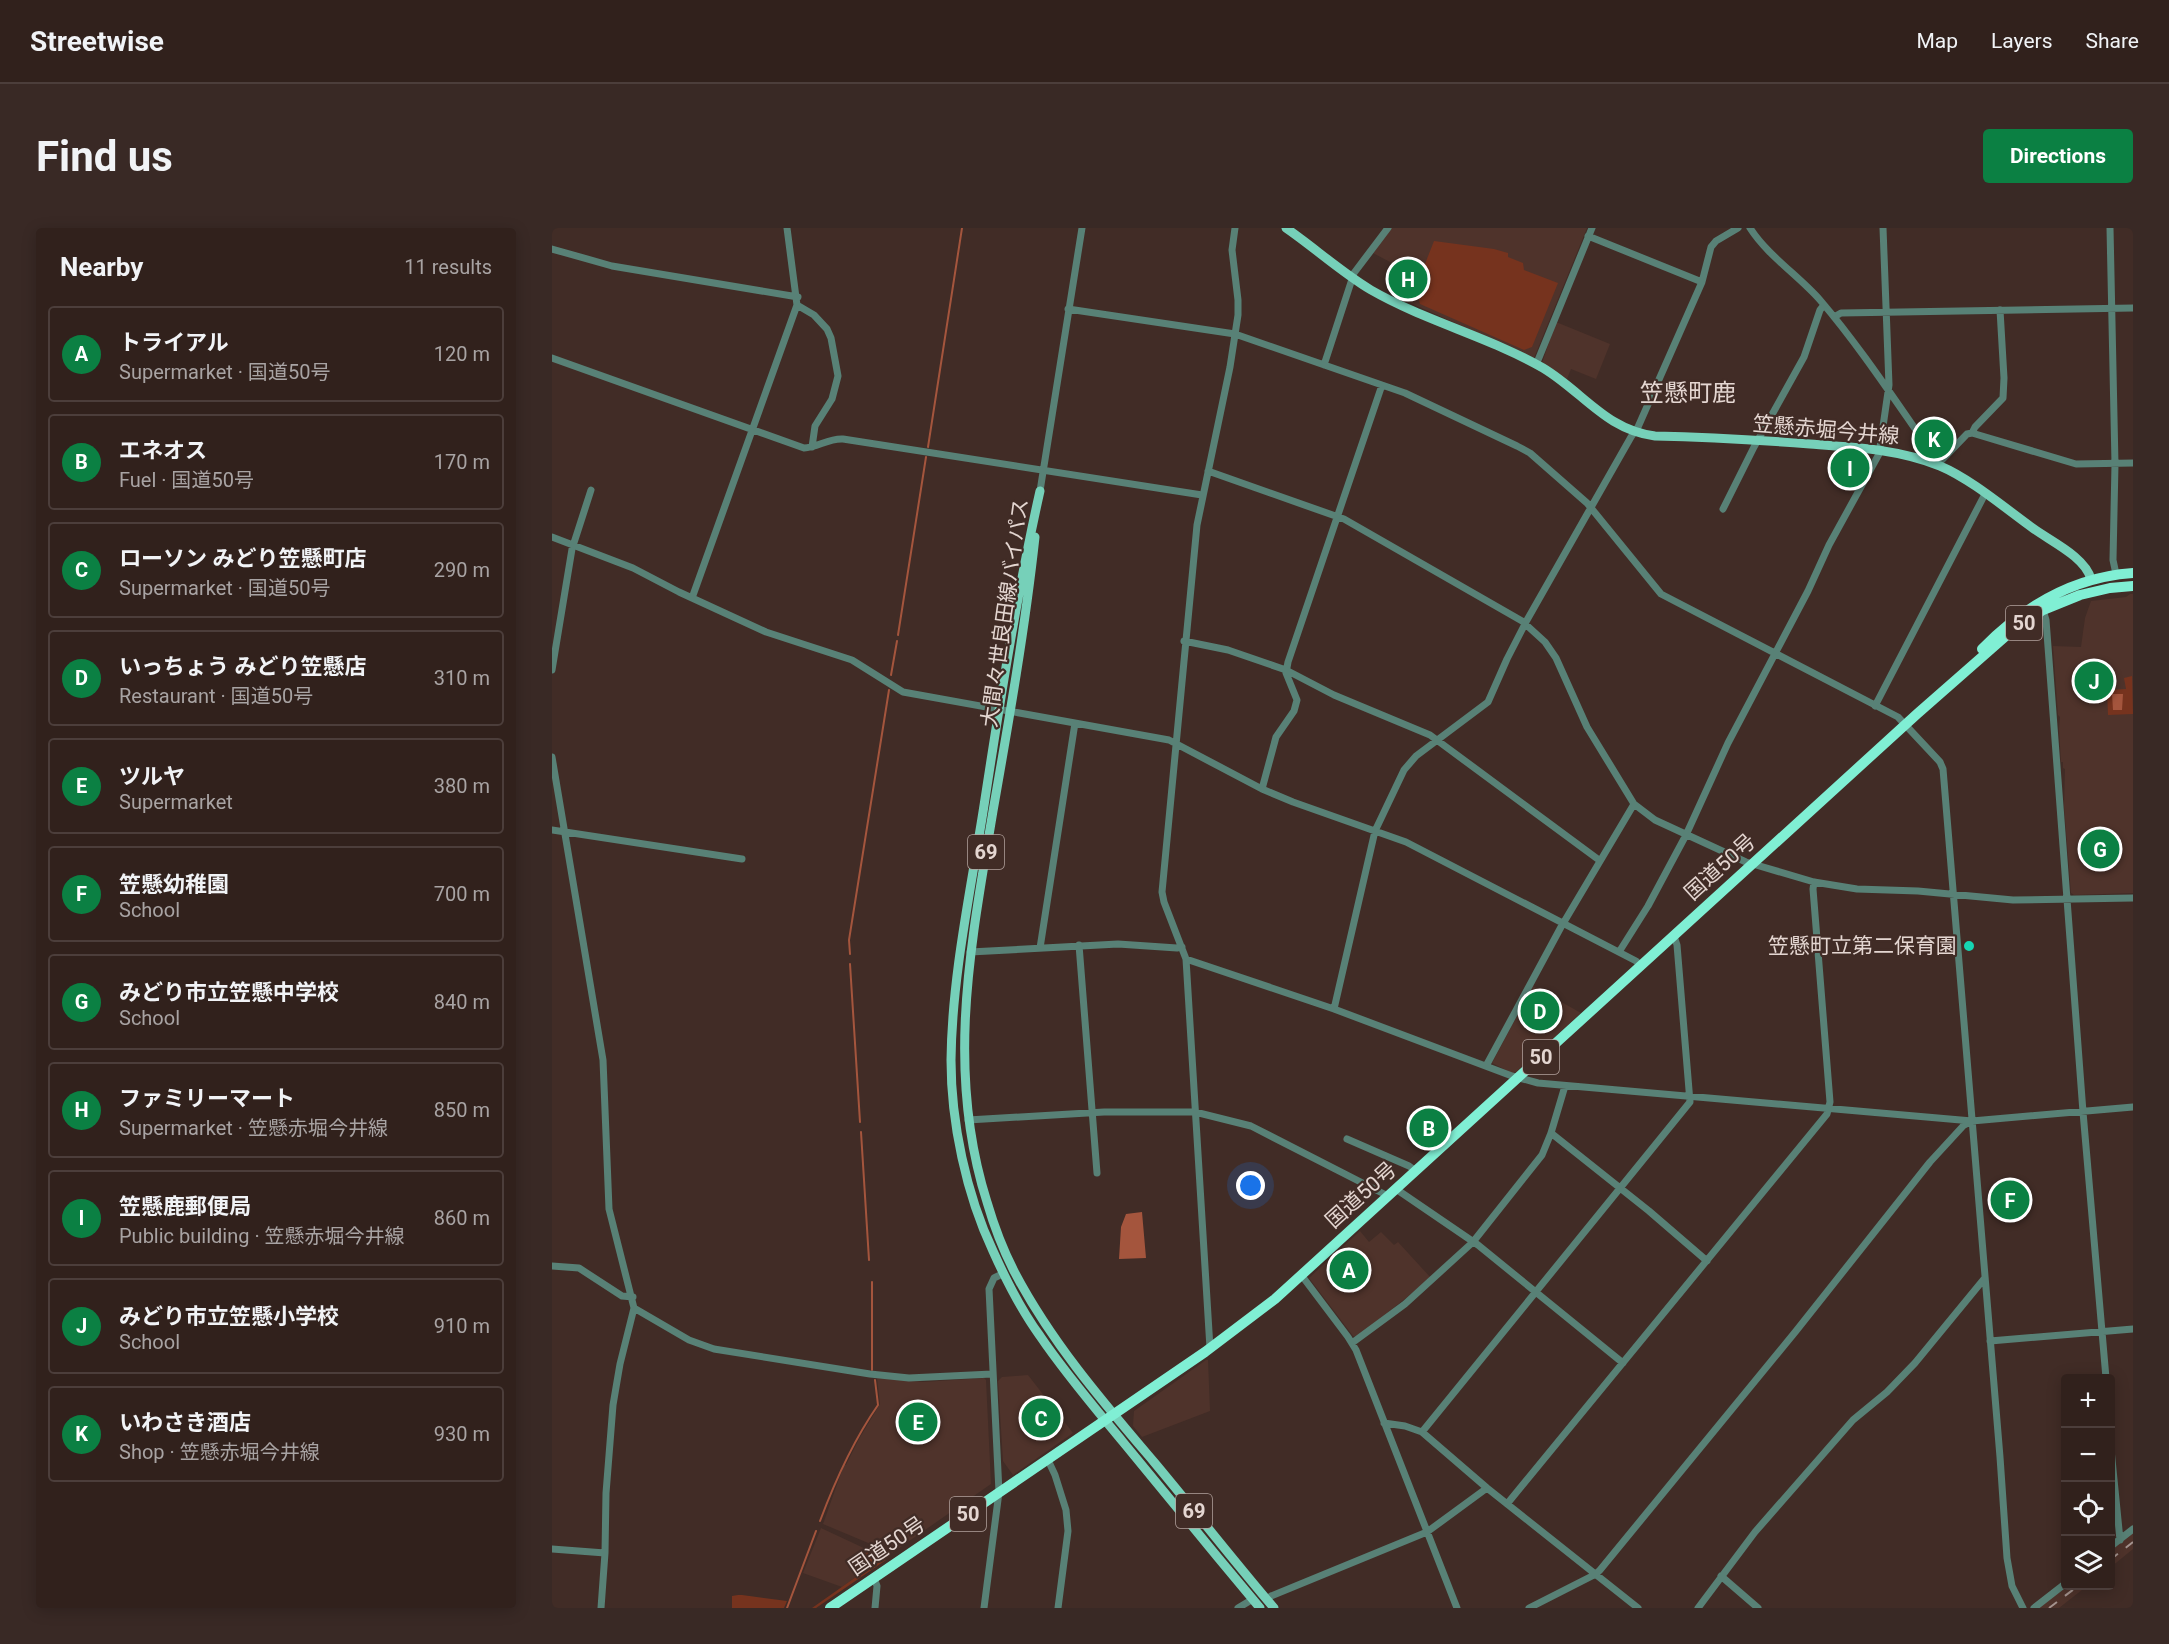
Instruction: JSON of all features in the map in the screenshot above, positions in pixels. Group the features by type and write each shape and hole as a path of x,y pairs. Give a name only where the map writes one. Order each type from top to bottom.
{"highway":[{"name":"50","path":"1953,681 2012,620 2058,593 2091,579 2133,573"},
{"name":"50","path":"1953,681 2007,635 2043,610 2080,595 2133,585"},
{"name":"国道50号","path":"830,1608 1110,1418 1259,1312 1302,1276 1953,681"}],"main road":[{"name":"笠懸赤堀今井線","path":"1286,228 1352,278 1382,295 1536,365 1564,383 1607,418 1635,432 1655,436 1759,440 1908,455 1936,465 1985,494 2073,556 2087,569 2091,579"},
{"name":"大間々世良田線バイパス","path":"1040,491 1022,570 999,709 961,952 953,1020 951,1064 954,1102 968,1180 983,1228 1004,1273 1041,1338 1274,1608"},
{"name":"大間々世良田線バイパス","path":"1040,491 1031,574 1011,711 970,952 963,1041 964,1082 978,1175 999,1239 1035,1310 1110,1418 1260,1608"},
{"path":"2080,595 2088,588 2091,579 2104,586 2133,585"}],"street":[{"path":"692,598 797,305 798,297 787,228"},
{"path":"1040,491 1082,228"},
{"path":"1210,1348 1186,959 1162,892 1184,641 1202,495 1225,396 1235,334 1238,300 1232,250 1235,228"},
{"path":"1324,365 1352,278 1388,228"},
{"path":"1536,365 1592,228"},
{"path":"1334,1009 1376,831 1406,766 1488,702 1526,624 1635,432 1702,282 1712,244 1738,228"},
{"path":"1750,228 1758,239 1802,280 1834,317 1932,453 1936,465 1967,434 1972,433 2076,464 2133,463"},
{"path":"1619,952 1648,906 1686,835 1728,743 1879,451 1888,391 1883,228"},
{"path":"2110,228 2115,464 2113,560 2116,574"},
{"path":"1588,237 1702,282"},
{"path":"552,249 622,268 798,297"},
{"path":"797,305 814,315 827,329 831,338 838,379 832,399 815,426 812,447"},
{"path":"1723,509 1804,357 1820,310 1824,305"},
{"path":"1834,317 1841,314 2133,308"},
{"path":"1068,309 1235,334 1422,399 1525,449 1591,507 1656,590 1898,717 1942,767 2007,1558 2012,1586 2023,1608"},
{"path":"1972,433 1975,427 2000,404 2004,396 2000,310"},
{"path":"552,358 804,448 833,439 843,439 1202,495"},
{"path":"1262,789 1276,737 1294,711 1297,700 1286,670 1382,385"},
{"path":"1208,471 1338,516 1526,624 1545,642 1556,658 1587,727 1634,804 1655,820 1686,835 1753,865 1814,882 1857,889 1918,891 2002,899 2133,898"},
{"path":"552,670 573,544 591,490"},
{"path":"1875,706 1985,494"},
{"path":"552,537 643,573 775,636 852,660 903,692 1175,742 1262,789 1406,842 1619,952 1641,966"},
{"path":"2043,610 2046,620 2083,1112 2106,1374"},
{"path":"1184,641 1228,650 1286,670 1334,695 1438,740 1599,860"},
{"path":"1040,948 1075,723"},
{"path":"552,757 603,1060 609,1209 634,1308 620,1364 614,1405 606,1493 601,1608"},
{"path":"1486,1066 1599,860 1634,804"},
{"path":"552,830 742,859"},
{"path":"1508,1504 1830,1108 1814,882"},
{"path":"1422,1431 1688,1104 1690,1097 1677,945 1674,936"},
{"path":"970,952 1118,944 1182,947"},
{"path":"1079,945 1097,1173"},
{"path":"1186,959 1334,1009 1518,1078 1538,1083 1972,1120 2133,1107"},
{"path":"1352,1343 1405,1304 1473,1242 1542,1155 1565,1086"},
{"path":"968,1120 1092,1112 1195,1112 1251,1126 1392,1193 1473,1242 1623,1363"},
{"path":"1529,1608 1596,1574 1796,1331 1930,1162 1964,1125 1972,1120"},
{"path":"1551,1132 1707,1261"},
{"path":"1347,1139 1416,1171"},
{"path":"552,1266 579,1268 622,1296 633,1297"},
{"path":"984,1608 999,1492 989,1289 994,1278 1004,1273"},
{"path":"1302,1276 1352,1343 1457,1608"},
{"path":"1698,1608 1755,1532 1853,1420 1887,1392 1916,1363 1984,1279"},
{"path":"634,1308 689,1341 714,1349 909,1378 992,1374"},
{"path":"1989,1341 2133,1329"},
{"path":"1384,1423 1405,1425 1422,1431 1487,1488 1638,1608"},
{"path":"1048,1460 1066,1510 1068,1531 1058,1608"},
{"path":"2114,1482 2120,1540"},
{"path":"1267,1599 1427,1532 1487,1488"},
{"path":"2115,1544 2133,1529"},
{"path":"552,1549 605,1553"},
{"path":"1721,1576 1758,1608"},
{"path":"874,1578 878,1586 875,1608"},
{"path":"2034,1608 2061,1587"},
{"path":"1238,1608 1253,1599"}],"shaded area":[{"path":"1391,228 1587,228 1534,358 1408,302 1420,278 1373,253"},
{"path":"1434,241 1508,253 1508,257 1523,263 1524,270 1558,283 1532,347 1524,350 1420,304 1419,300 1431,275 1423,269"},
{"path":"1556,322 1610,344 1596,379 1571,369 1567,379 1542,363"},
{"path":"2133,594 2133,893 2074,895 2071,893 2064,806 2065,769 2061,762 2060,717 2053,646 2081,647 2085,618 2091,601 2126,597"},
{"path":"2132,676 2133,714 2108,715 2107,690 2126,689 2124,678"},
{"path":"2112,694 2123,694 2122,710 2113,710"},
{"path":"1533,986 1581,1013 1516,1072 1512,1073 1492,1063"},
{"path":"1142,1212 1146,1258 1119,1259 1121,1227 1126,1214"},
{"path":"1360,1231 1369,1242 1381,1232 1394,1245 1398,1242 1431,1278 1357,1337 1353,1336 1309,1278"},
{"path":"1208,1360 1210,1411 1142,1437 1133,1426 1134,1411"},
{"path":"1028,1375 1073,1433 1013,1475 1003,1461 998,1381 1002,1377"},
{"path":"877,1378 923,1382 984,1378 986,1380 991,1484 892,1553 823,1524 844,1465 880,1404"},
{"path":"821,1528 868,1550 856,1577 842,1587 803,1573"},
{"path":"2133,1532 2133,1549 2115,1564 2115,1547"},
{"path":"868,1550 886,1560 816,1608 812,1608 856,1577"},
{"path":"2061,1590 2082,1590 2059,1608 2038,1608"},
{"path":"742,1595 787,1601 784,1608 732,1608 732,1596"}],"waterway":[{"path":"928,447 962,228"},
{"path":"898,635 926,457"},
{"path":"891,675 897,641"},
{"path":"850,954 849,940 889,690"},
{"path":"850,964 860,1122"},
{"path":"861,1132 869,1260"},
{"path":"872,1282 872,1370"},
{"path":"820,1521 845,1462 878,1405 875,1380"},
{"path":"787,1608 816,1531"}],"railway":[{"path":"2115,1556 2133,1542"},
{"path":"2049,1608 2073,1590"}],"place":[{"name":"ファミリーマート","path":"1408,279"},
{"name":"いわさき酒店","path":"1934,439"},
{"name":"笠懸鹿郵便局","path":"1850,468"},
{"name":"みどり市立笠懸小学校","path":"2094,681"},
{"name":"みどり市立笠懸中学校","path":"2100,849"},
{"name":"笠懸町立第二保育園","path":"1969,946"},
{"name":"いっちょう みどり笠懸店","path":"1540,1011"},
{"name":"エネオス","path":"1429,1128"},
{"name":"笠懸幼稚園","path":"2010,1200"},
{"name":"トライアル","path":"1349,1270"},
{"name":"ローソン みどり笠懸町店","path":"1041,1418"},
{"name":"ツルヤ","path":"918,1422"}],"district":[{"name":"笠懸町鹿","path":"1688,393"}]}
